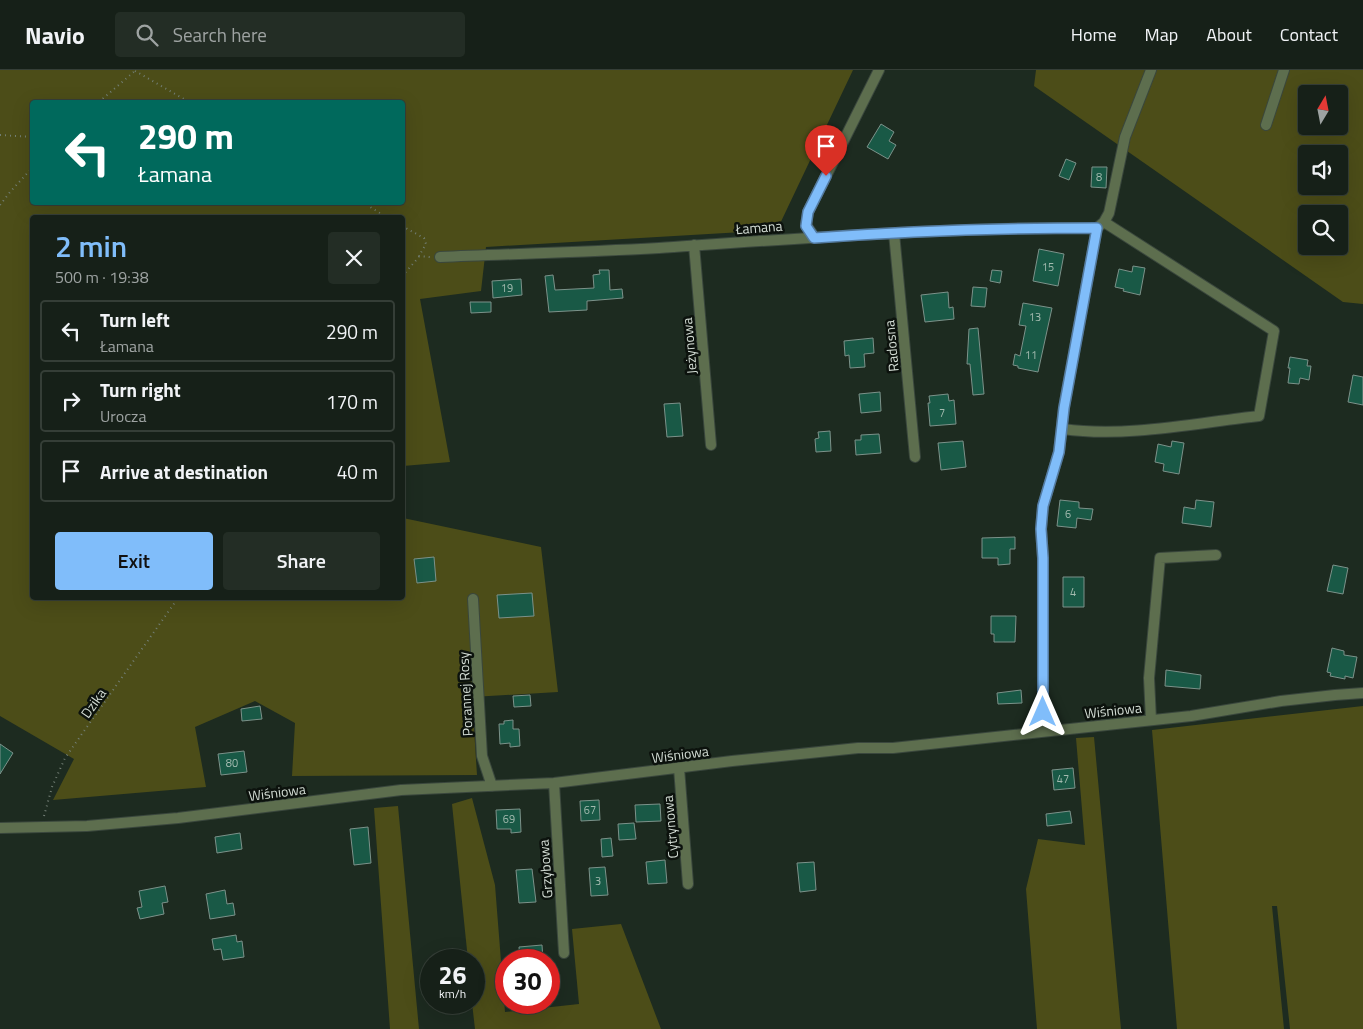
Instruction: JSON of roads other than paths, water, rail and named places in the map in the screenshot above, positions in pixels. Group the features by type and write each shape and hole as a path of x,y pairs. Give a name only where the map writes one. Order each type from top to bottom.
{"street":[{"path":"814,238 806,226 808,212 879,70"},
{"path":"1043,731 1043,558 1041,529 1043,506 1059,452 1064,408 1100,225 1109,213 1125,137 1151,70"},
{"path":"1266,125 1284,70"},
{"path":"1063,429 1085,432 1141,430 1259,416 1274,331 1100,225"},
{"name":"Łamana","path":"440,257 694,245 894,232 1100,225"},
{"name":"Radosna","path":"894,232 915,457"},
{"name":"Jeżynowa","path":"694,245 711,445"},
{"path":"1151,720 1150,678 1160,558 1216,555"},
{"name":"Porannej Rosy","path":"474,599 482,756 492,786"},
{"name":"Wiśniowa","path":"0,828 86,826 178,818 401,790 554,783 858,748 893,748 1191,716 1281,701 1363,693"},
{"name":"Cytrynowa","path":"679,768 688,884"},
{"name":"Grzybowa","path":"554,783 564,953"}]}
